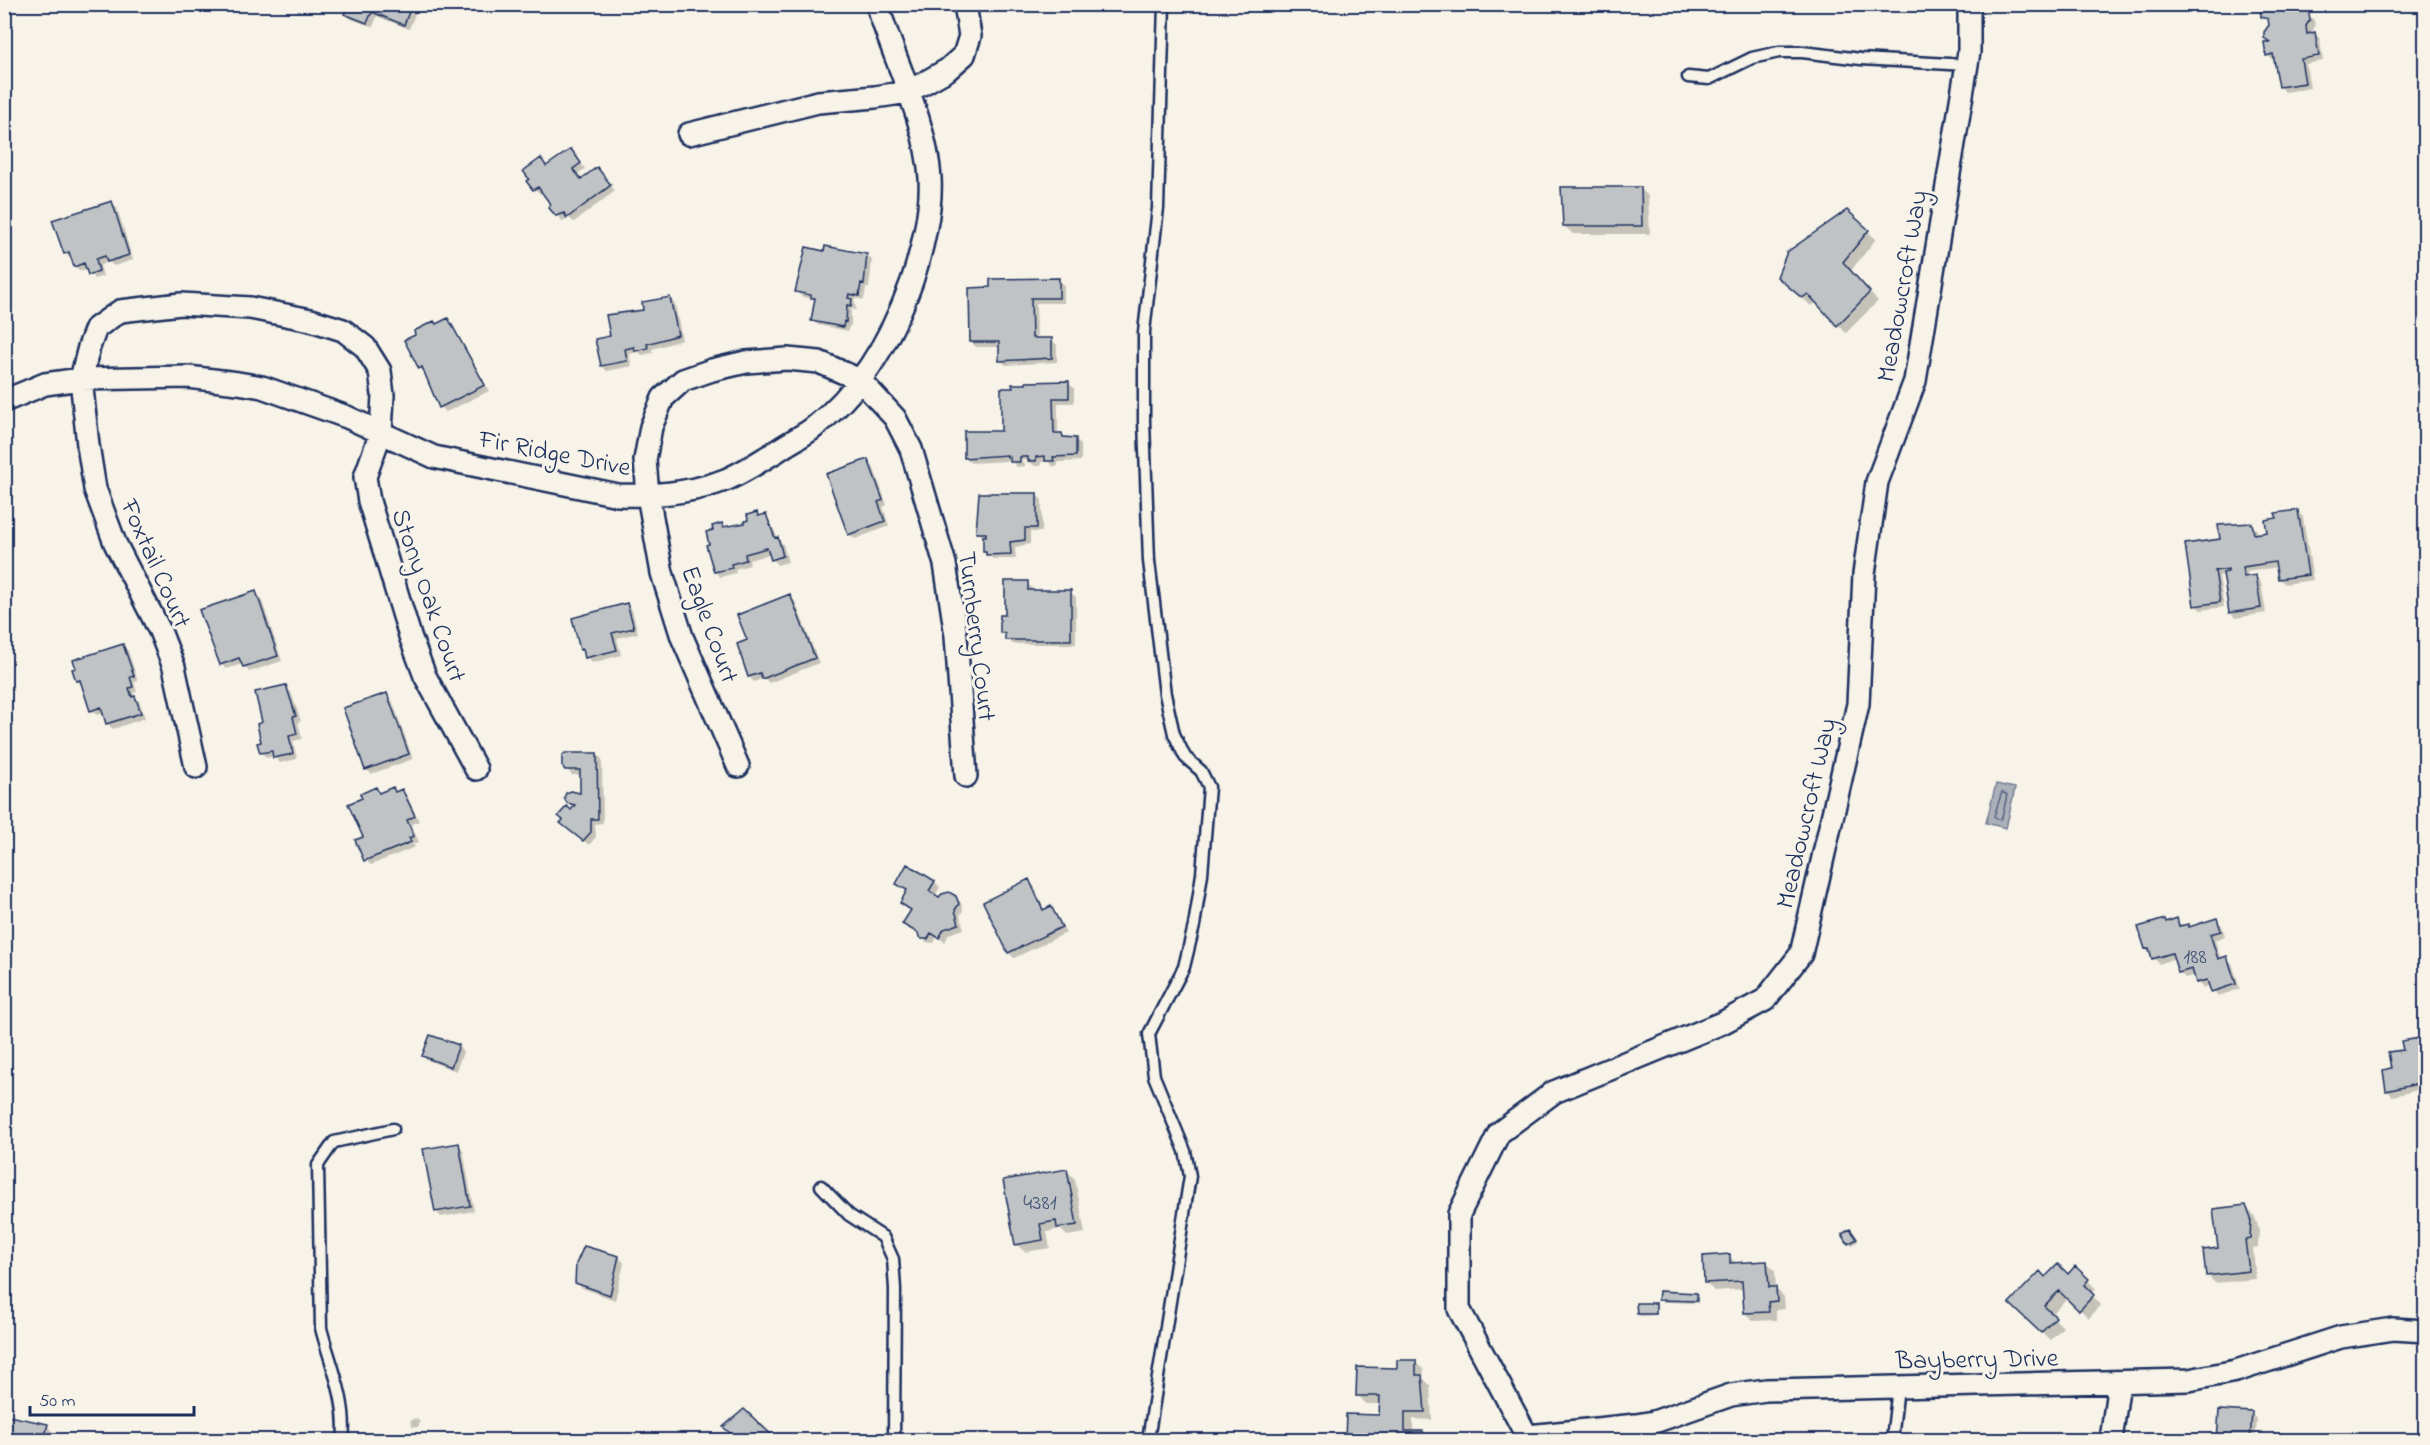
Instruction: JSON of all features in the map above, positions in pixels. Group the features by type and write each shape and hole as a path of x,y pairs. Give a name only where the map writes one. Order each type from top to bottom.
{"street":[{"name":"Fir Ridge Drive","path":"4,401 45,384 81,379 188,377 262,387 347,417 434,457 618,495 648,495 688,490 725,480 811,430 839,404 880,352 903,305 918,263 926,220 930,179 922,131 890,47 878,4"},
{"path":"689,134 818,102 908,92 947,70 964,55 970,36 965,4"},
{"name":"Meadowcroft Way","path":"1528,1438 1459,1309 1459,1214 1499,1133 1545,1098 1554,1092 1722,1023 1765,1000 1801,954 1858,704 1864,574 1877,482 1915,381 1967,65 1969,4"},
{"name":"Stony Oak Court","path":"81,379 96,328 120,311 181,304 249,308 311,320 343,330 365,347 380,371 383,395 381,432 365,477 369,501 424,676 476,769"},
{"name":"Eagle Court","path":"738,766 682,637 662,573 648,495 645,460 651,427 663,398 682,380 746,362 787,359 819,362 860,380"},
{"name":"Foxtail Court","path":"81,379 95,489 115,543 160,631 174,668 196,767"},
{"name":"Turnberry Court","path":"860,380 895,418 911,449 942,553 956,636 966,776"},
{"name":"Bayberry Drive","path":"1528,1438 1654,1422 1731,1395 1766,1390 2189,1380 2236,1371 2341,1337 2392,1329 2426,1331"},
{"path":"2111,1440 2119,1382"}],"lane":[{"path":"1148,1440 1190,1176 1185,1151 1154,1076 1149,1034 1184,967 1194,926 1202,874 1209,787 1202,771 1185,757 1174,734 1165,694 1149,561 1144,421 1144,332 1158,208 1164,4"},
{"path":"1688,77 1710,79 1752,58 1779,52 1967,65"},
{"path":"344,1440 337,1376 326,1350 321,1328 318,1165 334,1142 393,1129"},
{"path":"821,1186 849,1215 883,1237 893,1259 894,1440"},
{"path":"1892,1440 1898,1387"}],"water":[{"path":"1996,784 2015,788 2006,828 1986,823"}],"building":[{"path":"348,4 412,4 404,25 372,12 367,23 344,14"},
{"path":"2264,4 2298,4 2299,10 2303,9 2309,13 2307,34 2315,32 2319,56 2301,59 2305,83 2279,87 2273,54 2266,56 2264,42 2270,42 2264,38 2264,32 2269,25 2268,19 2261,17 2260,8"},
{"path":"571,149 581,163 573,169 581,179 597,167 611,185 567,218 564,213 556,216 548,207 551,205 538,187 533,190 526,181 529,179 523,171 541,158 546,166"},
{"path":"1561,187 1641,187 1642,226 1563,226"},
{"path":"112,201 129,255 107,262 105,256 96,259 99,271 88,275 84,263 74,267 69,252 64,254 52,220"},
{"path":"1847,210 1869,230 1843,262 1870,292 1837,326 1808,294 1802,298 1777,277 1787,252"},
{"path":"825,246 867,254 864,284 861,283 859,296 849,294 848,298 852,299 851,306 847,305 846,322 844,321 843,327 811,321 815,298 795,292 806,247 824,251"},
{"path":"1059,278 1059,298 1031,298 1032,338 1052,338 1052,358 999,361 999,342 970,342 969,288 990,287 990,279"},
{"path":"670,297 678,335 647,344 648,348 635,351 634,347 625,349 627,361 601,366 595,339 610,336 606,315 643,310 642,302"},
{"path":"448,318 485,385 439,408 422,367 419,369 404,340 415,335 414,331 434,321 436,324"},
{"path":"1069,381 1069,398 1053,398 1054,433 1062,433 1063,437 1076,438 1076,456 1053,457 1054,461 1045,461 1045,456 1036,457 1036,461 1028,461 1028,457 1020,457 1020,462 1010,462 1010,457 1007,455 964,458 964,431 1001,431 1001,388 1013,388 1012,384 1026,384 1026,382"},
{"path":"868,459 883,500 878,502 885,521 848,535 826,474"},
{"path":"979,493 1037,493 1037,528 1025,528 1025,540 1010,542 1011,554 986,555 986,552 983,552 983,536 986,536 986,533 976,533"},
{"path":"2298,510 2308,575 2278,579 2275,562 2243,567 2244,577 2256,575 2261,608 2229,613 2223,573 2228,572 2228,569 2215,571 2220,602 2194,606 2185,544 2220,539 2218,525 2252,523 2254,534 2267,532 2265,520 2277,518 2275,513"},
{"path":"757,512 758,516 766,514 775,538 778,537 783,556 771,560 767,548 745,554 746,560 731,564 732,568 714,572 706,545 709,544 706,532 713,530 712,526 722,523 723,527 745,523 748,520 747,515"},
{"path":"1005,581 1028,581 1028,590 1071,590 1071,640 1005,640 1005,633 1000,633 1000,615 1005,615"},
{"path":"256,591 278,656 243,667 239,658 220,665 199,610"},
{"path":"790,594 815,658 762,679 760,673 748,677 737,644 747,640 737,615"},
{"path":"627,603 634,628 612,633 617,650 585,658 583,649 580,650 572,618"},
{"path":"123,644 134,676 130,677 133,687 129,688 132,697 135,696 141,713 106,724 101,707 90,711 80,680 76,681 72,669 76,668 73,660"},
{"path":"286,685 296,716 293,717 297,734 289,736 293,754 273,758 272,751 260,753 257,743 261,742 257,724 262,722 255,692"},
{"path":"387,693 409,754 365,770 343,708"},
{"path":"565,753 597,753 598,819 591,819 591,832 583,841 560,823 563,820 558,816 567,806 571,810 575,805 567,803 564,798 566,793 571,791 580,793 580,770 565,770 562,766 562,756"},
{"path":"376,787 379,793 393,787 395,792 402,789 415,816 407,820 414,836 409,838 411,842 364,861 355,840 363,837 348,804 362,798 360,794"},
{"path":"907,864 935,881 929,891 939,897 949,892 956,896 959,904 955,910 959,924 944,929 939,938 931,933 928,939 922,939 918,933 902,924 911,910 900,903 907,890 896,884"},
{"path":"1029,879 1043,910 1051,906 1062,927 1008,953 983,902"},
{"path":"2177,918 2179,926 2189,924 2189,927 2217,918 2221,931 2210,934 2218,959 2227,956 2236,984 2211,992 2207,980 2196,983 2192,969 2178,973 2172,953 2152,959 2149,948 2145,949 2138,927"},
{"path":"430,1035 459,1045 451,1067 422,1056"},
{"path":"2426,1037 2426,1082 2386,1091 2383,1070 2391,1068 2388,1052 2403,1050 2401,1041"},
{"path":"459,1143 470,1206 435,1212 423,1149"},
{"path":"1067,1169 1077,1225 1057,1228 1056,1221 1040,1224 1043,1240 1015,1245 1003,1180"},
{"path":"2246,1205 2251,1219 2250,1239 2245,1240 2249,1271 2206,1276 2203,1250 2218,1248 2213,1209"},
{"path":"1850,1229 1857,1239 1848,1244 1842,1234"},
{"path":"584,1246 619,1256 610,1295 575,1283 576,1264"},
{"path":"1730,1254 1730,1263 1767,1261 1769,1287 1776,1287 1777,1301 1768,1302 1769,1312 1744,1313 1742,1281 1704,1283 1703,1256"},
{"path":"2058,1264 2068,1274 2075,1266 2089,1279 2084,1285 2094,1295 2079,1311 2059,1291 2044,1306 2056,1317 2041,1333 2009,1303 2040,1271 2045,1277"},
{"path":"1659,1291 1697,1293 1697,1301 1658,1300"},
{"path":"1636,1303 1656,1303 1656,1314 1637,1314"},
{"path":"1397,1360 1416,1360 1416,1375 1422,1375 1425,1412 1405,1412 1405,1431 1423,1431 1423,1440 1345,1440 1346,1414 1379,1415 1380,1396 1356,1396 1357,1367 1397,1368"},
{"path":"744,1409 777,1440 738,1440 723,1427"},
{"path":"2219,1410 2252,1412 2250,1440 2217,1440"},
{"path":"4,1415 48,1424 44,1440 4,1440"}]}
